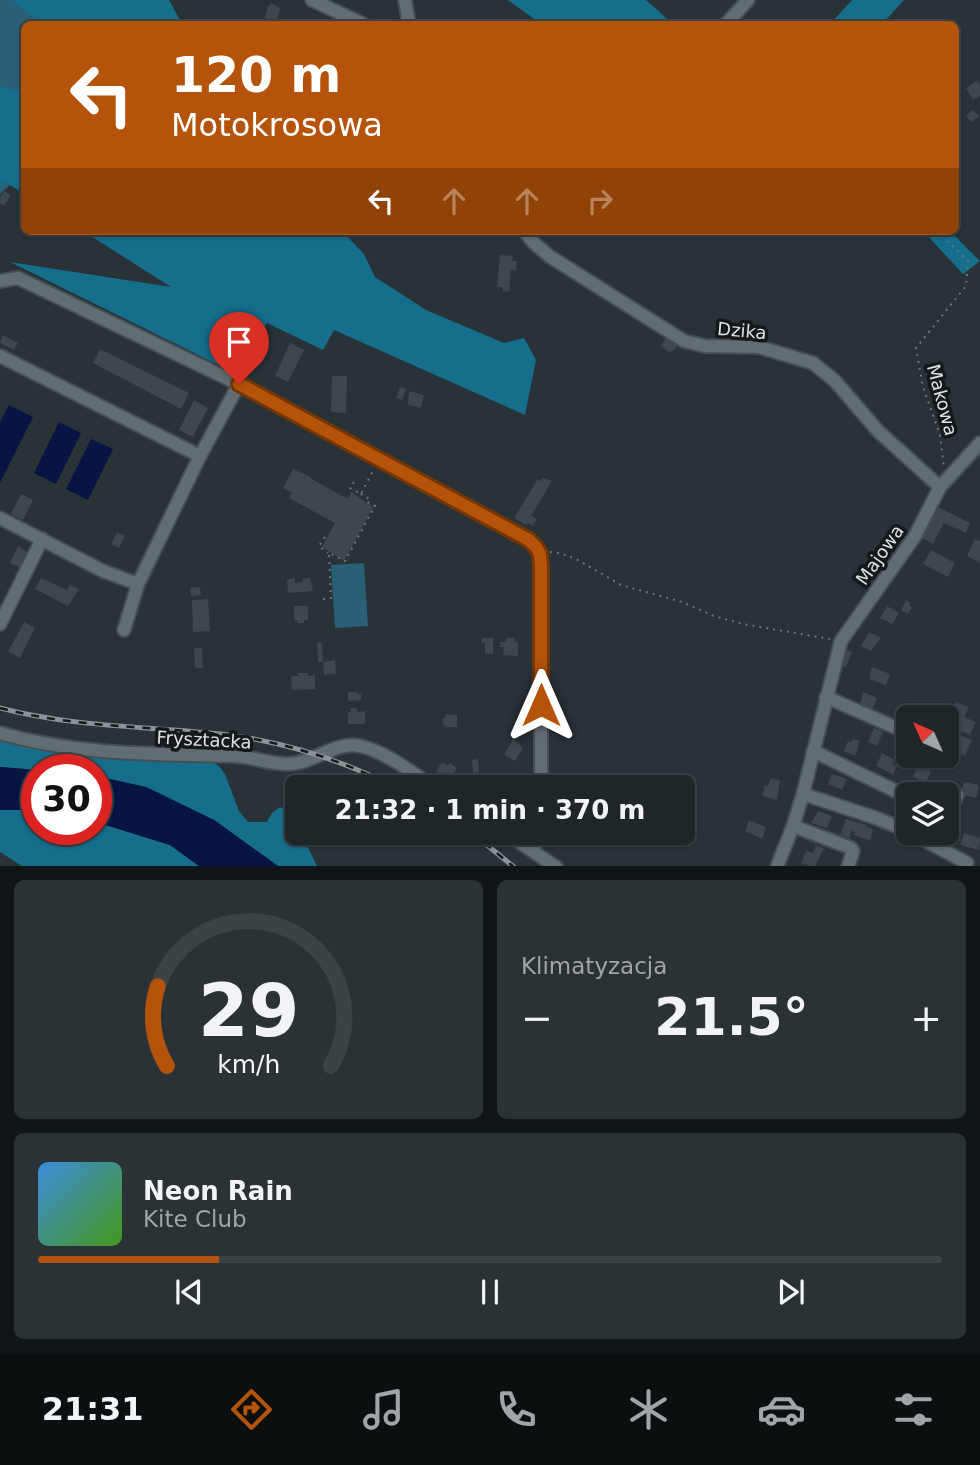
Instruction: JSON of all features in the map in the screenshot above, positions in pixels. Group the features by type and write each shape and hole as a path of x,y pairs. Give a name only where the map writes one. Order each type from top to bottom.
{"street":[{"path":"312,0 357,21"},
{"path":"405,0 408,21"},
{"path":"729,21 748,0"},
{"name":"Dzika","path":"527,235 550,256 684,341 705,346 759,347 813,363 835,382 878,431 942,483"},
{"path":"0,281 18,278 239,384 529,540 540,554 541,775"},
{"path":"0,356 200,456"},
{"path":"124,631 138,584 200,456 239,384"},
{"name":"Majowa","path":"777,866 803,794 841,641 915,536 942,483 980,443"},
{"path":"0,518 103,571 138,584"},
{"path":"0,624 42,539"},
{"path":"825,697 896,728"},
{"name":"Frysztacka","path":"0,733 86,748 148,754 239,757 291,764 340,747 356,746 372,749 414,775"},
{"path":"814,751 896,791"},
{"path":"803,794 896,826"},
{"path":"793,826 851,848 853,851 848,866"},
{"path":"525,845 556,866"},
{"path":"533,850 535,845"},
{"path":"931,845 967,863"}],"path":[{"name":"Makowa","path":"941,235 968,261 967,286 916,348 923,387 940,435 942,483"},
{"path":"360,495 379,459"},
{"path":"325,537 319,546 345,561 374,508 367,502 369,499 351,488 354,481"},
{"path":"324,599 331,598 329,553"},
{"path":"540,554 560,553 576,559 621,585 743,624 841,641"}],"shaded area":[{"path":"0,0 166,0 167,21 21,21 21,188 12,183 0,194"},
{"path":"11,0 169,0 180,21 39,21"},
{"path":"508,0 646,0 670,21 537,21"},
{"path":"852,0 904,0 885,21 833,21"},
{"path":"0,86 21,92 21,192 4,181 0,190"},
{"path":"89,235 346,235 364,254 375,277 426,310 504,343 524,338 536,360 525,415 334,330 323,350 267,323 239,375 10,262 171,287"},
{"path":"927,235 954,235 980,261 963,274"},
{"path":"9,405 33,417 0,483 0,422"},
{"path":"59,422 81,433 56,484 34,473"},
{"path":"91,439 113,449 88,500 66,489"},
{"path":"364,563 368,626 335,628 331,565"},
{"path":"0,738 85,754 21,754 21,769 0,767"},
{"path":"112,756 208,760 219,766 225,774 239,811 248,822 267,822 272,813 280,807 285,810 285,845 307,845 317,866 278,866 214,820 146,787 112,780"},
{"path":"0,767 21,769 21,810 0,810"},
{"path":"112,780 146,787 214,820 278,866 199,866 170,845 112,827"},
{"path":"0,810 21,810 21,845 112,845 112,827 170,845 199,866 22,866 0,852"}],"building":[{"path":"271,3 280,8 277,21 265,18"},
{"path":"977,81 980,85 980,96 973,100 966,88"},
{"path":"973,110 979,116 971,122 966,116"},
{"path":"4,191 11,195 4,206 0,203 0,197"},
{"path":"500,255 513,256 512,261 517,261 516,270 511,270 509,292 503,291 503,287 497,287"},
{"path":"3,335 18,343 14,350 0,343"},
{"path":"667,336 678,345 673,351 669,352 661,346"},
{"path":"290,343 304,350 288,382 275,376"},
{"path":"100,349 189,393 181,409 93,363"},
{"path":"332,376 347,376 346,413 331,412"},
{"path":"400,387 406,389 402,400 396,398"},
{"path":"409,391 424,395 421,408 408,405"},
{"path":"194,400 208,408 193,437 179,430"},
{"path":"293,469 348,499 351,492 373,507 344,561 322,547 335,523 289,498 292,493 283,488"},
{"path":"543,478 552,481 531,516 537,519 533,526 528,523 526,525 514,518 538,479 541,481"},
{"path":"21,494 33,500 23,520 11,514"},
{"path":"938,507 970,523 966,533 944,523 933,544 922,538"},
{"path":"117,532 125,536 119,548 111,544"},
{"path":"975,539 980,541 980,563 967,556"},
{"path":"18,546 29,553 21,568 10,563"},
{"path":"931,550 955,563 948,577 923,564"},
{"path":"41,578 67,590 70,585 79,589 68,606 35,589"},
{"path":"295,578 295,583 303,582 303,578 310,578 313,591 288,593 287,579"},
{"path":"200,587 201,595 191,596 190,588"},
{"path":"208,599 210,631 193,632 192,600"},
{"path":"906,600 912,607 908,614 901,610"},
{"path":"294,606 308,606 308,620 297,623 297,620 294,620"},
{"path":"887,606 899,613 892,624 880,618"},
{"path":"24,622 35,628 20,658 8,652"},
{"path":"869,632 881,638 871,651 861,646"},
{"path":"482,638 493,638 493,654 485,654"},
{"path":"507,638 515,638 515,642 518,642 518,656 503,655 504,647 500,647 500,642 505,642"},
{"path":"317,643 322,643 323,662 318,662"},
{"path":"194,648 202,648 203,668 195,668"},
{"path":"844,649 852,652 846,667 838,664"},
{"path":"335,660 336,674 324,675 323,662"},
{"path":"872,667 890,674 886,685 869,679"},
{"path":"298,673 315,675 315,689 292,690 291,676 298,676"},
{"path":"348,692 361,694 361,700 348,701"},
{"path":"863,692 877,698 872,711 859,707"},
{"path":"956,702 969,707 964,717 976,722 970,735 959,730 959,705 955,705"},
{"path":"350,708 357,708 357,712 365,711 365,724 348,724"},
{"path":"446,714 457,715 457,727 443,725"},
{"path":"874,728 883,732 877,746 868,742"},
{"path":"961,736 972,740 965,756 959,753"},
{"path":"513,739 523,748 515,761 504,755"},
{"path":"848,741 860,741 855,756 844,751"},
{"path":"882,753 895,760 892,764 896,768 893,775 876,766"},
{"path":"478,759 479,772 473,773 472,760"},
{"path":"442,762 457,768 453,775 440,775 436,772"},
{"path":"917,768 931,771 926,782 913,777"},
{"path":"832,774 847,779 842,790 828,784"},
{"path":"771,778 780,780 777,800 762,796 765,785 768,786"},
{"path":"964,782 979,785 976,798 964,795"},
{"path":"818,811 832,816 827,828 811,823"},
{"path":"846,819 873,829 870,841 854,835 855,832 851,831 849,838 840,835"},
{"path":"749,820 766,827 762,839 745,831"},
{"path":"964,833 980,838 979,850 960,845"},
{"path":"816,845 824,848 815,866 801,863 806,851 813,853"}],"railway":[{"path":"0,708 85,723 251,738 315,754 370,775"},
{"path":"487,845 513,866"}],"route":[{"path":"239,384 529,540 536,547 540,554 541,568 541,705"}]}
